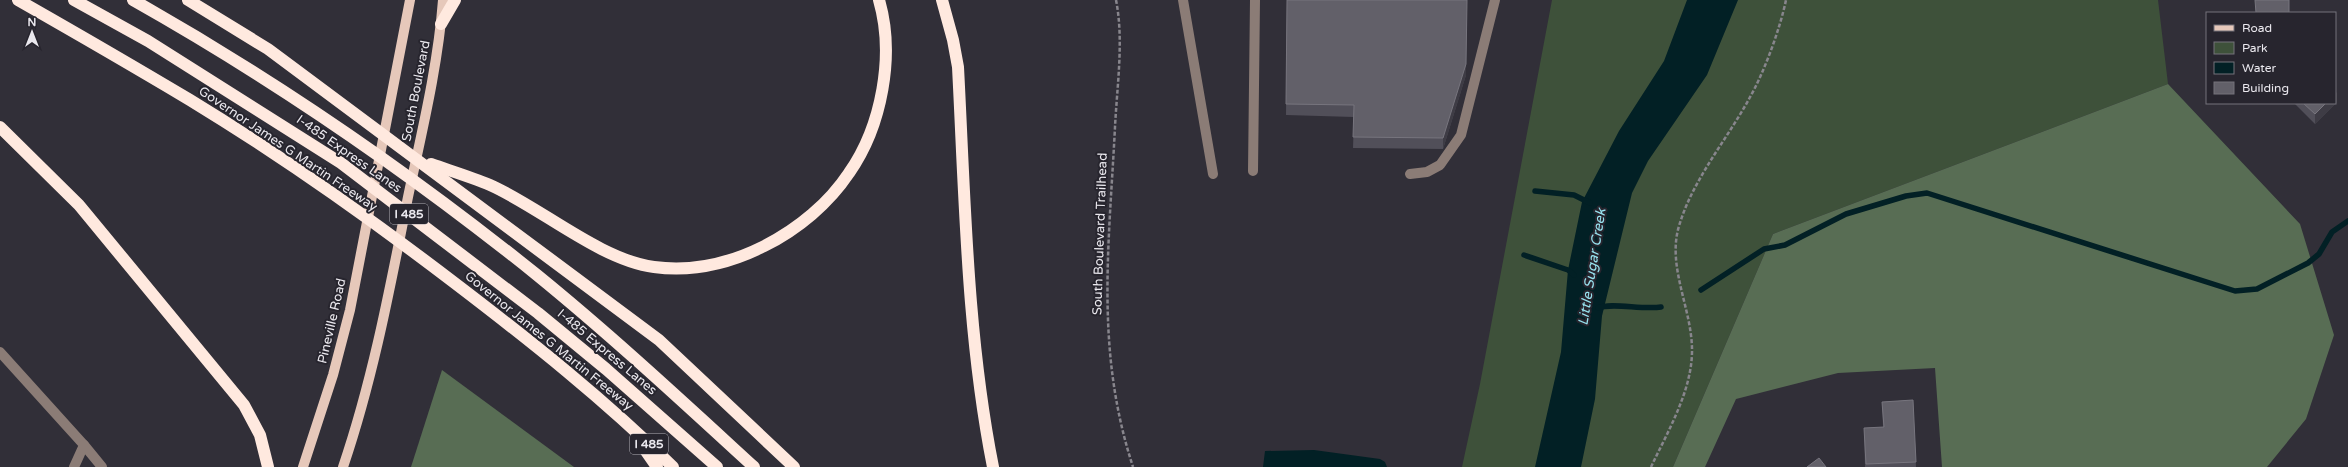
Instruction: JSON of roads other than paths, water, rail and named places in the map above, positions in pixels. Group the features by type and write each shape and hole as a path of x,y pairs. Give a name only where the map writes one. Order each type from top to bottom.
{"highway":[{"name":"Governor James G Martin Freeway","path":"18,0 191,101 309,177 411,249 529,340 626,421 673,467"},
{"name":"I-485 Express Lanes","path":"74,0 148,41 341,163 538,313 618,379 717,467"},
{"name":"I-485 Express Lanes","path":"133,0 187,30 309,107 447,207 536,274 630,353 754,467"},
{"path":"188,0 268,48 421,160 659,340 794,467"},
{"path":"441,24 455,0"},
{"path":"421,160 490,185 604,249 633,262 654,267 703,267 753,252 784,234 828,200 850,173 876,115 883,88 886,55 882,11 879,0"},
{"path":"942,0 954,40 958,68 974,341 983,414 993,467"},
{"path":"0,127 79,205 244,405 260,435 268,467"},
{"path":"626,421 657,467"}],"main road":[{"name":"South Boulevard","path":"375,179 410,0"},
{"name":"South Boulevard","path":"343,467 360,415 381,333 434,75 443,0"},
{"name":"Pineville Road","path":"303,467 333,375 350,310 375,179"}],"lane":[{"path":"1183,0 1213,174"},
{"path":"1253,171 1255,0"},
{"path":"1410,174 1427,172 1440,165 1461,135 1496,0"},
{"path":"0,352 102,467"},
{"path":"74,467 84,445"}],"water":[{"name":"Little Sugar Creek","path":"1687,0 1738,0 1707,75 1648,161 1632,193 1602,316 1595,399 1581,467 1535,467 1561,352 1568,270 1582,202 1619,131 1664,61"},
{"path":"1314,450 1380,459 1385,462 1387,467 1263,467 1265,451"}],"waterway":[{"name":"Little Sugar Creek","path":"1535,191 1574,195 1590,203"},
{"path":"1701,290 1764,249 1785,245 1846,214 1906,196 1927,193 2235,291 2257,289 2308,263 2319,254 2332,232 2348,221"},
{"path":"1524,255 1568,270 1574,275"},
{"name":"Little Sugar Creek","path":"1598,308 1604,306 1645,308 1661,307"}]}
